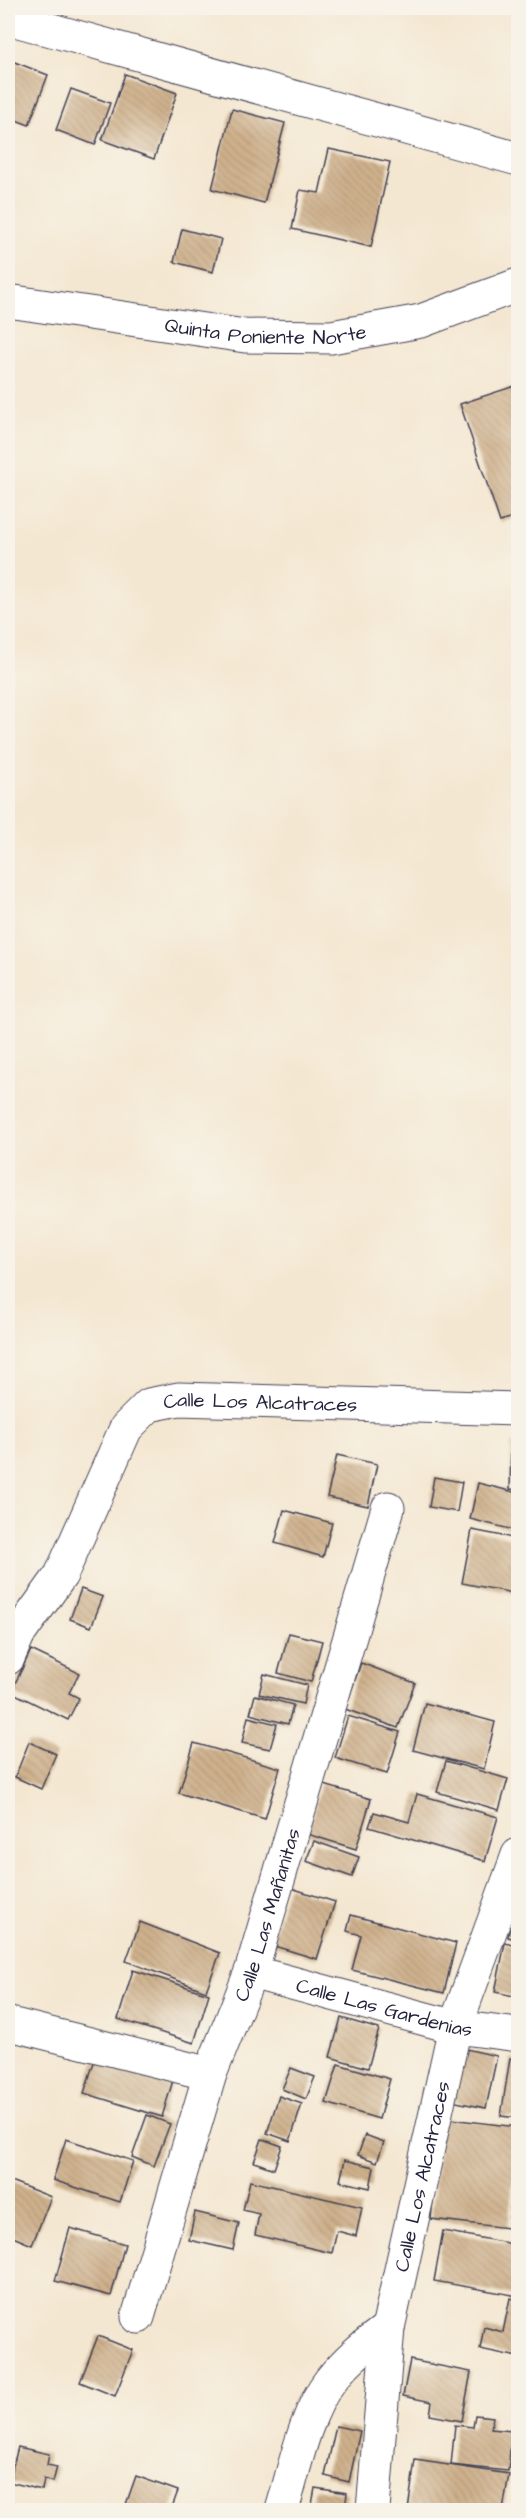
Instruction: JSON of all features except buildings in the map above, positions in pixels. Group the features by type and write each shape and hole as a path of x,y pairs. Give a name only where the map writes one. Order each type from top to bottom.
{"street":[{"path":"8,18 519,159"},
{"name":"Quinta Poniente Norte","path":"8,301 245,336 331,337 422,321 519,285"},
{"name":"Calle Los Alcatraces","path":"8,1658 18,1635 61,1575 126,1428 150,1405 179,1399 519,1409"},
{"name":"Calle Las Mañanitas","path":"138,2317 210,2074 251,1972 388,1508"},
{"name":"Calle Los Alcatraces","path":"373,2511 388,2328 455,2028 519,1855"},
{"name":"Calle Las Gardenias","path":"251,1972 455,2028 519,2035"},
{"path":"10,2024 210,2074"},
{"path":"282,2511 309,2422 328,2383 353,2354 388,2328"}]}
